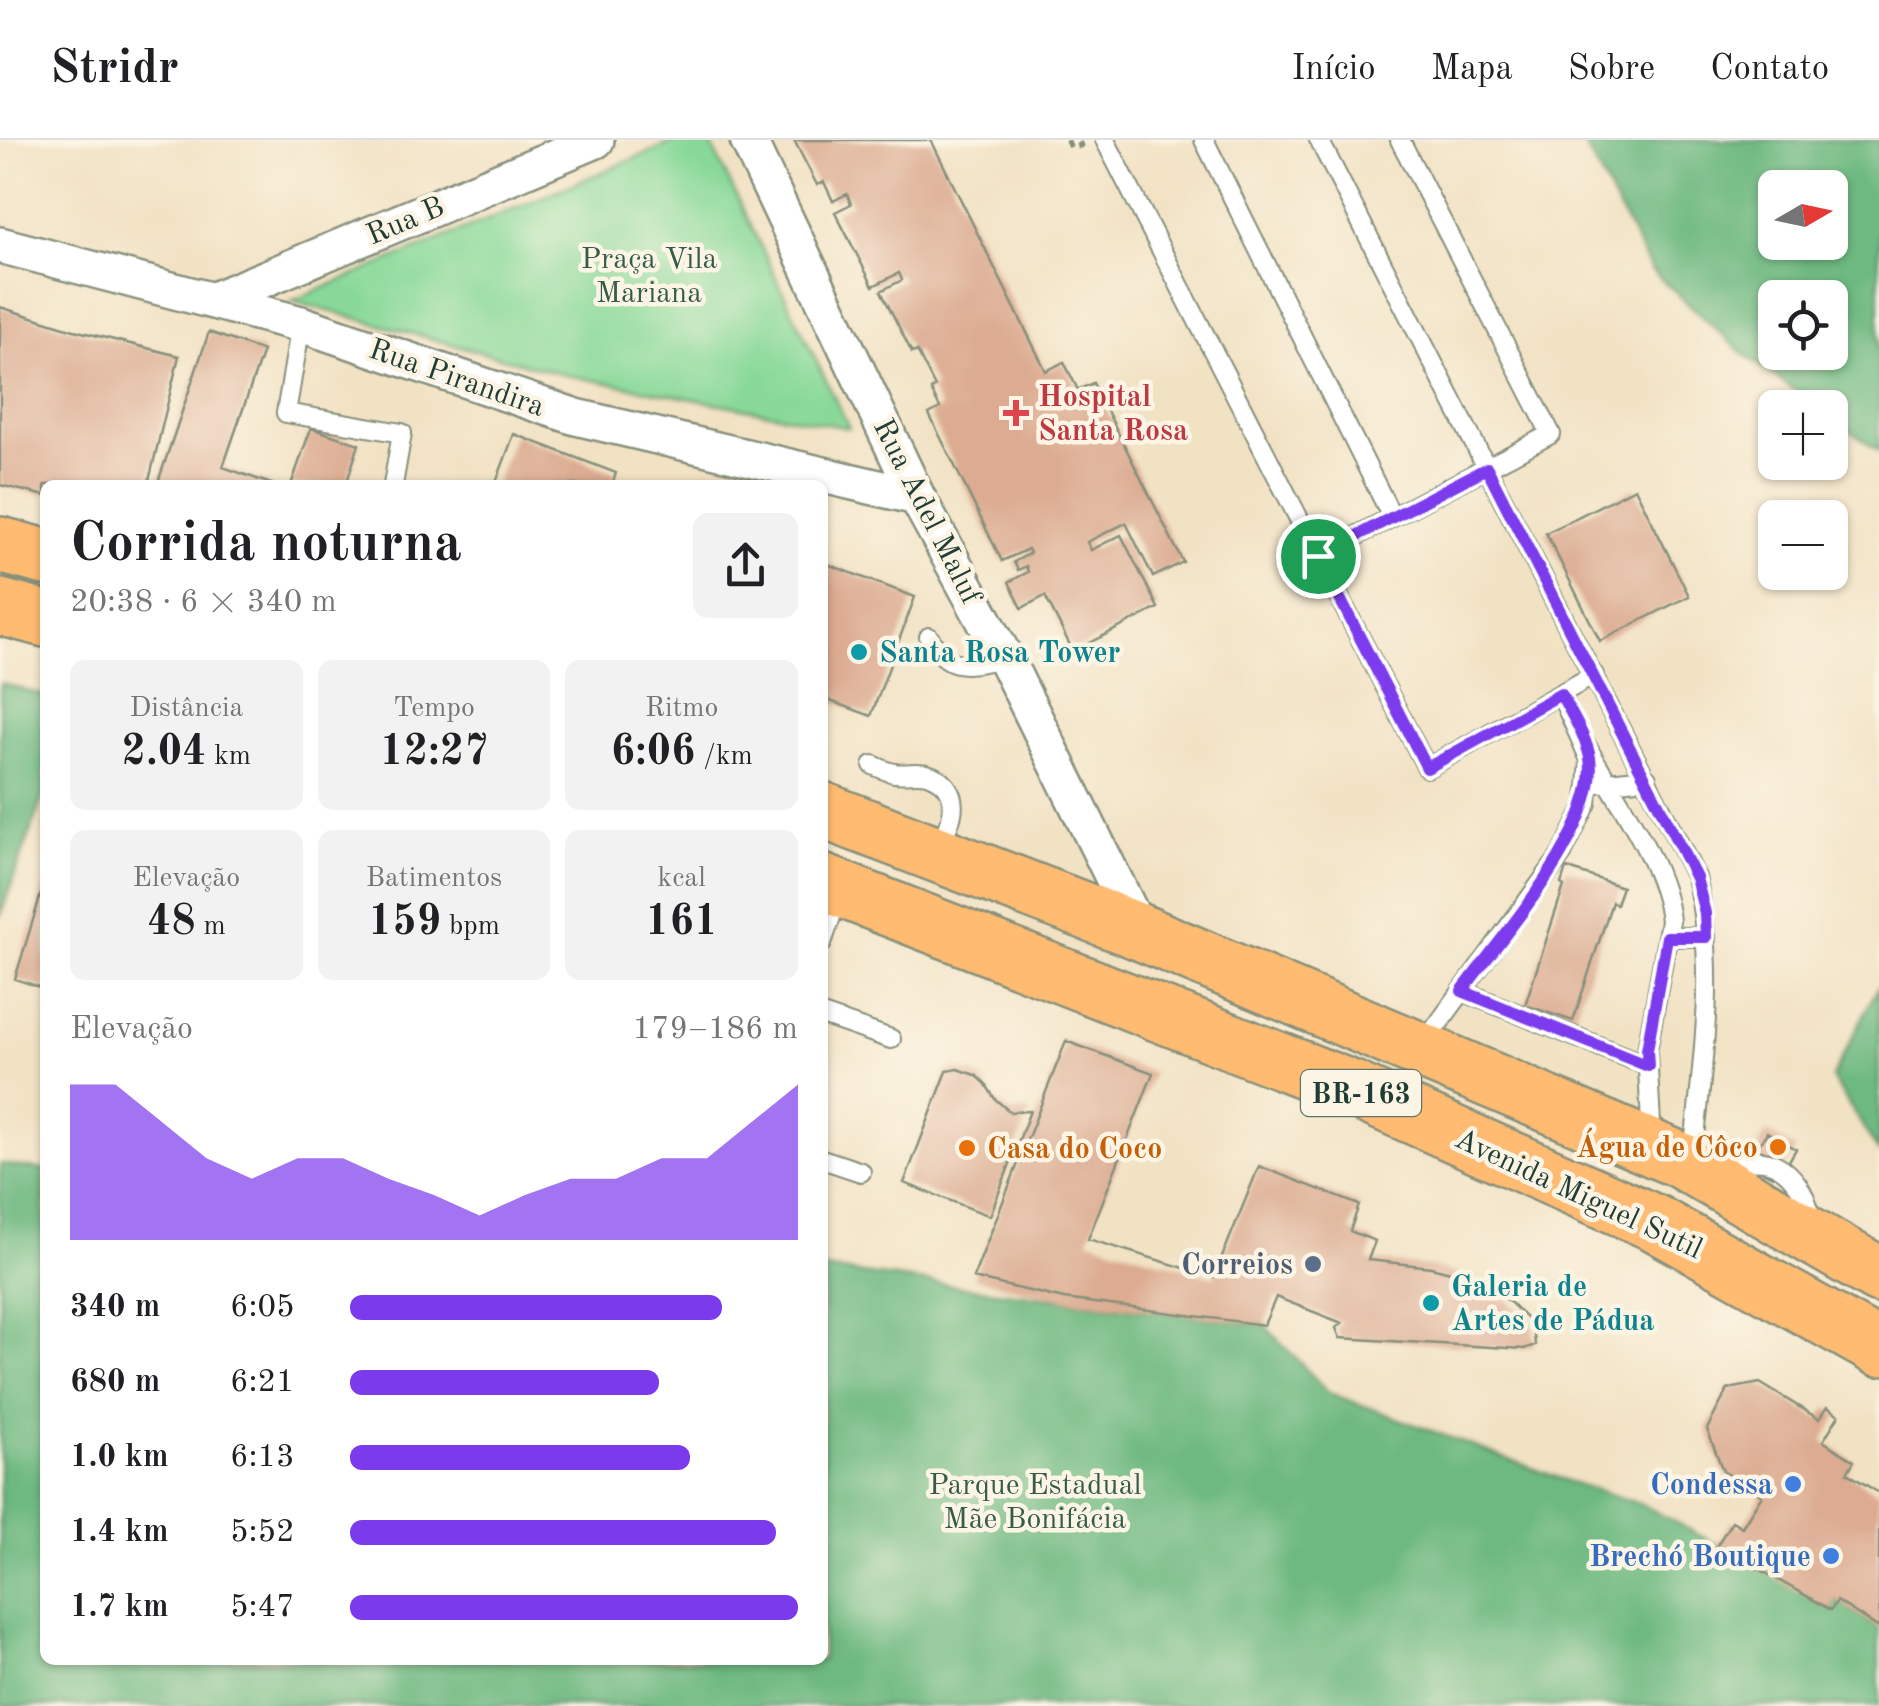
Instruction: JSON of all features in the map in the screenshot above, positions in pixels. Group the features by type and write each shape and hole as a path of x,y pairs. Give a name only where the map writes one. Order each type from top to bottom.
{"highway":[{"path":"0,545 40,556"},
{"path":"0,607 40,618"},
{"name":"BR-163","path":"828,812 1140,932 1686,1164 1879,1274"},
{"name":"Avenida Miguel Sutil","path":"832,886 1350,1088 1654,1224 1879,1348"}],"street":[{"name":"Rua B","path":"214,300 596,140"},
{"name":"Rua Adel Maluf","path":"748,140 917,497 1005,658 1140,932"},
{"name":"Rua Pirandira","path":"0,245 301,324 576,417 917,497"}],"lane":[{"path":"1105,140 1427,768 1594,675"},
{"path":"1204,140 1392,517"},
{"path":"1319,140 1696,878 1705,913 1704,1014 1686,1164"},
{"path":"1318,556 1551,434 1400,140"},
{"path":"301,324 286,413 402,433 394,480"},
{"path":"929,638 940,657 952,663 1005,658"},
{"path":"1561,694 1586,745 1598,783 1664,886 1670,921 1647,1050 1648,1066 1686,1164"},
{"path":"873,765 897,774 926,773 949,790 954,813 949,827 928,851"},
{"path":"1598,783 1647,778"},
{"path":"1420,1049 1562,854 1598,783"},
{"path":"1667,937 1706,937"},
{"path":"1462,991 1648,1066"},
{"path":"828,1017 891,1039"},
{"path":"828,1162 862,1172"}],"green space":[{"name":"Praça Vila Mariana","path":"679,140 709,140 849,428 566,375 292,301"},
{"path":"1582,140 1879,140 1879,451 1848,429 1848,390 1794,390 1766,370 1848,370 1848,280 1758,280 1758,364 1651,270"},
{"path":"0,683 40,695 40,804 0,917"},
{"path":"1879,985 1879,1152 1832,1078"},
{"name":"Parque Estadual Mãe Bonifácia","path":"0,1164 40,1169 40,1665 828,1665 828,1270 1264,1325 1329,1393 1567,1481 1641,1504 1831,1610 1837,1601 1879,1628 1879,1706 0,1706"}],"building":[{"path":"794,140 931,140 1046,371 1064,362 1078,390 1093,383 1183,562 1153,577 1126,523 1087,542 1091,550 1121,535 1158,608 1073,651 1045,596 1022,608 1009,582 1028,572 1026,566 1018,570 1014,562 1030,553 1028,549 1002,561 929,414 940,408 931,390 935,387 917,351 912,353 881,291 902,280 899,273 873,286 835,212 851,204 847,194 833,201 824,182 817,185"},
{"path":"0,307 179,356 149,480 40,480 40,495 0,485"},
{"path":"209,332 263,351 223,467 260,480 159,480"},
{"path":"311,428 359,444 348,480 293,480"},
{"path":"514,434 616,473 614,480 497,480"},
{"path":"1635,488 1689,596 1600,641 1546,533"},
{"name":"Santa Rosa Tower","path":"828,564 915,597 871,716 828,700"},
{"path":"1566,868 1622,887 1616,904 1612,902 1573,1021 1525,1005 1564,886 1561,884"},
{"path":"40,897 40,987 15,979"},
{"path":"1066,1041 1153,1073 1088,1239 1214,1277 1259,1166 1359,1205 1350,1231 1375,1241 1368,1260 1458,1274 1509,1301 1533,1325 1535,1345 1524,1349 1340,1338 1336,1328 1342,1323 1276,1297 1264,1325 1064,1299 973,1278"},
{"name":"Casa do Coco","path":"958,1069 976,1075 1010,1112 1030,1111 990,1216 904,1183 947,1071"},
{"path":"1767,1132 1796,1149 1773,1176 1758,1169 1759,1145"},
{"name":"Condessa","path":"1760,1383 1819,1419 1827,1407 1839,1415 1823,1441 1854,1461 1847,1473 1879,1493 1879,1628 1837,1601 1831,1610 1717,1545 1732,1521 1742,1527 1762,1495 1723,1471 1707,1429 1728,1389"}],"place":[{"name":"Hospital Santa Rosa","path":"1016,413"},
{"name":"Santa Rosa Tower","path":"859,652"},
{"name":"Água de Côco","path":"1778,1147"},
{"name":"Casa do Coco","path":"967,1148"},
{"name":"Correios","path":"1313,1264"},
{"name":"Galeria de Artes de Pádua","path":"1431,1303"},
{"name":"Condessa","path":"1793,1484"},
{"name":"Brechó Boutique","path":"1831,1556"}],"route":[{"path":"1487,468 1696,878 1705,913 1706,937 1667,937 1647,1050 1648,1066 1462,991 1562,854 1587,804 1590,760 1561,694 1427,768 1318,556 1487,468"}]}
